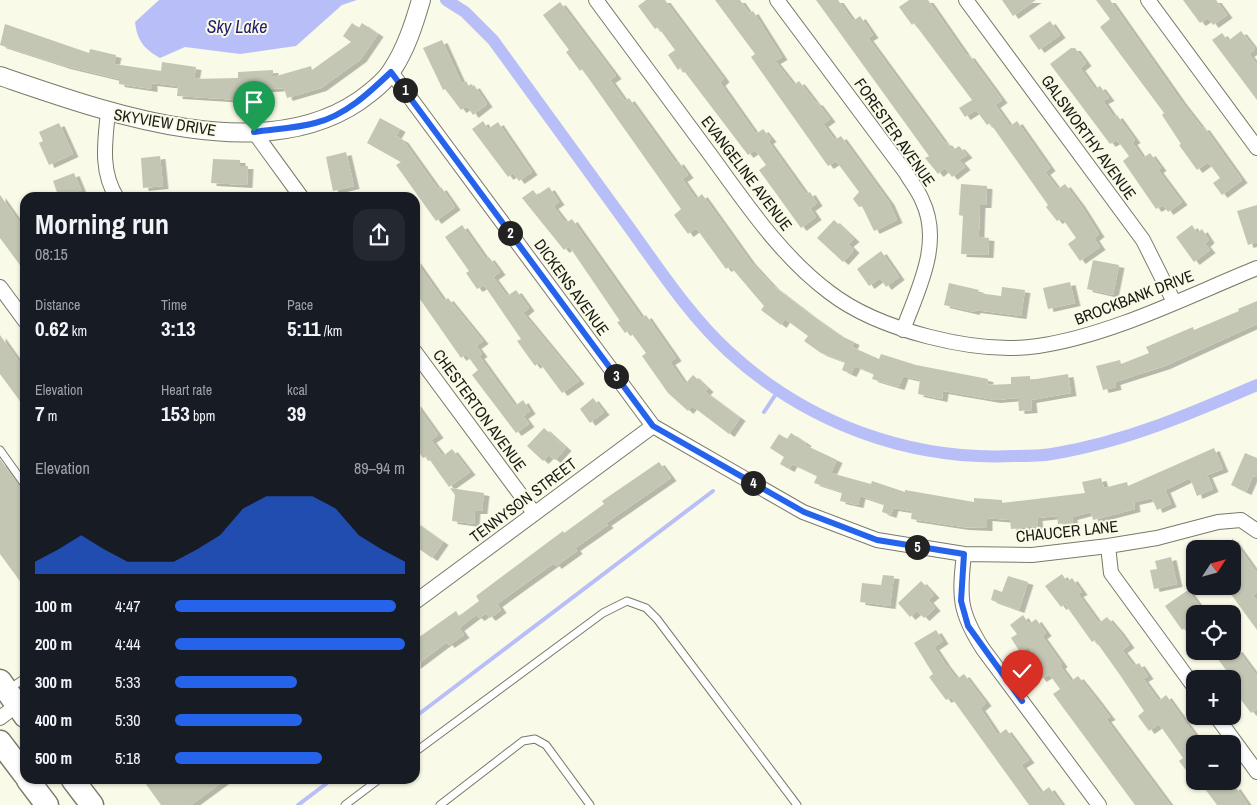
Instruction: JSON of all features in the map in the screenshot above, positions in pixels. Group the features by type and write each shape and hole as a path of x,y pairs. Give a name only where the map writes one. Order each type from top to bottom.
{"main road":[{"path":"0,742 20,769"},
{"path":"31,784 47,805"},
{"path":"76,784 92,805"}],"street":[{"name":"EVANGELINE AVENUE","path":"596,0 763,227 795,262 830,293 903,330"},
{"name":"FORESTER AVENUE","path":"777,0 906,173 922,200 928,216 930,236 928,262 903,330"},
{"name":"GALSWORTHY AVENUE","path":"966,0 1142,240 1174,302"},
{"path":"1148,0 1257,148"},
{"name":"SKYVIEW DRIVE","path":"0,76 108,112 202,131 254,132 317,123 345,110 368,94 391,72 409,38 420,3"},
{"name":"DICKENS AVENUE","path":"391,72 653,426"},
{"path":"108,112 104,153 109,185 113,192"},
{"path":"254,132 298,192"},
{"name":"BROCKBANK DRIVE","path":"903,330 952,342 1036,346 1089,336 1257,268"},
{"path":"0,287 20,313"},
{"name":"CHESTERTON AVENUE","path":"420,359 534,514"},
{"name":"TENNYSON STREET","path":"420,598 653,426"},
{"name":"CHAUCER LANE","path":"653,426 804,512 877,540 964,554 1032,555 1157,538 1218,522 1240,520 1257,531"},
{"path":"1108,546 1110,573 1186,676"},
{"path":"964,554 961,601 968,626 1099,805"},
{"path":"1223,725 1257,772"}],"lane":[{"path":"0,450 20,477"},
{"path":"420,748 603,613 627,601 646,608 657,618 797,805"},
{"path":"11,700 20,686"},
{"path":"440,805 523,741 535,739 546,745 590,805"},
{"path":"345,805 373,784"}],"water":[{"name":"Sky Lake","path":"159,0 357,0 342,5 296,46 240,54 185,47 160,58 142,43 135,22"}],"building":[{"path":"646,0 665,0 724,79 720,83 756,134 763,129 771,139 768,141 806,194 810,192 817,203 810,208 816,217 801,228 759,170 766,165 755,150 748,155 681,67 678,70 668,55 675,50 658,27 655,29 638,6"},
{"path":"715,0 740,0 749,13 753,11 782,57 775,61 794,85 799,81 817,102 830,119 823,124 835,140 841,136 889,202 897,220 874,231 862,206 859,207 853,199 859,192 836,161 828,166 751,57 755,54"},
{"path":"816,0 838,0 853,21 860,16 873,35 868,38 945,143 953,150 959,146 967,155 959,160 965,167 952,177 945,168 938,174 925,158 929,156"},
{"path":"909,0 928,0 967,56 969,55 1002,100 995,105 1010,126 1017,121 1050,168 1045,172 1058,189 1065,184 1080,204 1099,234 1094,238 1100,247 1080,261 1068,244 1076,238 1062,218 1057,221 1046,207 1048,205 990,123 987,125 976,110 965,117 959,108 972,100 914,23 912,25 899,7"},
{"path":"1002,0 1036,0 1013,16"},
{"path":"1096,0 1110,0 1181,101 1202,128 1204,127 1242,180 1222,195 1213,183 1220,178 1208,162 1197,170 1179,145 1181,144 1162,115 1164,113 1100,27 1110,19"},
{"path":"1183,0 1216,0 1227,15 1213,25 1208,18 1200,23"},
{"path":"560,2 616,76 610,80 625,101 629,98 676,163 678,161 688,175 682,179 696,199 702,194 750,261 773,286 841,336 854,342 852,347 879,359 881,354 916,365 988,379 987,385 1011,384 1011,377 1030,376 1030,380 1068,374 1071,393 1031,400 1032,410 1019,411 1018,398 995,400 943,391 942,399 918,394 920,380 903,376 899,387 872,379 874,374 855,366 851,374 842,370 845,362 821,353 804,341 808,336 785,319 781,325 761,310 764,306 730,266 726,269 696,228 688,234 674,215 681,209 582,69 580,71 566,52 569,50 543,15"},
{"path":"1050,21 1060,35 1039,50 1029,36"},
{"path":"352,23 359,28 362,23 378,34 361,59 321,88 287,98 284,88 257,90 258,99 240,100 177,96 178,86 152,83 152,89 119,84 119,79 65,66 0,45 5,24 89,53 90,49 116,55 114,64 161,71 162,62 196,67 194,79 238,78 238,72 273,70 273,77 311,66 312,70 351,42 343,36"},
{"path":"1241,31 1255,49 1249,54 1257,65 1257,100 1212,40 1222,33 1228,41"},
{"path":"442,40 462,84 466,81 470,88 474,85 487,104 473,115 467,106 461,110 445,89 443,90 423,48"},
{"path":"1071,48 1075,48 1086,63 1080,68 1095,89 1100,86 1109,98 1103,101 1114,117 1117,115 1135,140 1132,142 1143,158 1150,153 1161,168 1158,170 1182,202 1168,212 1163,205 1156,209 1123,161 1129,156 1117,140 1110,144 1050,64"},
{"path":"380,118 400,129 396,136 403,140 438,189 441,187 455,207 436,221 420,199 420,192 415,192 396,165 401,162 367,143"},
{"path":"483,121 488,129 498,122 532,172 519,181 513,173 508,177 472,129"},
{"path":"59,123 73,154 49,165 39,143 43,141 39,132"},
{"path":"346,152 354,186 333,191 326,157"},
{"path":"160,156 163,186 143,188 141,158"},
{"path":"213,159 240,160 240,166 248,166 247,185 211,183"},
{"path":"74,173 81,190 76,192 57,192 53,181"},
{"path":"961,184 987,186 986,205 980,205 979,237 989,238 988,255 961,254 963,216 959,215"},
{"path":"549,187 559,202 553,206 566,223 572,219 642,318 646,315 676,358 670,362 685,384 693,375 708,389 705,392 740,418 729,434 692,406 688,411 668,393 642,356 646,353 629,330 625,333 617,322 620,321 569,246 564,250 522,198 533,190 537,195"},
{"path":"0,195 20,223 20,265 0,238"},
{"path":"1257,205 1257,242 1248,245 1237,211"},
{"path":"834,220 854,239 848,244 854,250 843,262 817,238"},
{"path":"462,225 486,259 489,257 500,272 493,277 507,296 516,290 529,308 523,313 579,381 562,393 539,362 535,366 517,341 521,339 484,285 477,289 466,273 469,271 445,237"},
{"path":"1192,225 1197,233 1202,229 1209,240 1205,244 1210,250 1194,262 1176,237"},
{"path":"881,251 899,277 886,287 880,278 869,286 857,269"},
{"path":"1093,260 1119,265 1113,295 1087,289"},
{"path":"420,267 444,301 448,298 483,341 476,346 482,354 479,356 515,406 523,400 530,411 523,416 529,424 516,433 472,375 478,370 466,354 461,358 420,299"},
{"path":"1070,282 1075,303 1048,309 1043,288"},
{"path":"949,283 979,290 978,293 1001,296 1002,287 1025,290 1021,316 975,310 974,312 944,305"},
{"path":"1257,301 1257,324 1165,366 1115,382 1116,387 1103,390 1096,366 1120,360 1121,364 1149,353 1146,347 1193,327 1194,330 1239,311 1238,309"},
{"path":"0,335 20,363 20,401 0,374"},
{"path":"593,398 604,412 590,423 580,409"},
{"path":"420,410 438,435 431,440 443,456 452,449 470,472 449,487 427,456 423,458 420,454"},
{"path":"544,428 566,448 555,460 549,455 543,461 527,446"},
{"path":"791,433 806,443 805,445 837,460 831,473 871,484 872,481 905,492 905,490 974,502 974,498 1002,500 1002,503 1085,493 1082,482 1101,478 1104,488 1127,482 1128,486 1214,448 1223,469 1207,475 1213,489 1197,496 1190,478 1165,490 1171,504 1157,510 1152,498 1134,502 1135,509 1093,520 1091,512 1072,517 1073,523 1058,524 1057,516 1037,518 1038,526 1011,529 1010,520 987,518 987,528 963,527 911,519 912,511 893,508 891,515 882,512 884,504 860,496 858,505 840,501 842,492 814,483 817,476 792,464 789,469 780,464 784,457 770,448 779,434 787,439"},
{"path":"1245,453 1257,458 1257,477 1253,476 1246,492 1231,485"},
{"path":"0,459 20,486 20,581 0,554"},
{"path":"659,462 671,478 606,523 608,525 575,548 577,551 556,566 554,563 497,604 501,610 490,618 486,613 479,618 476,615 459,628 464,635 449,645 447,642 420,662 420,636 456,611 459,616 479,601 476,596 563,531 564,533 604,504 602,501"},
{"path":"450,488 484,493 482,511 475,511 474,524 452,521 455,495"},
{"path":"420,526 443,542 432,558 420,550"},
{"path":"1241,551 1257,573 1257,592 1253,596 1257,601 1257,630 1241,608 1241,605 1239,605 1232,595 1241,595"},
{"path":"1171,557 1177,584 1154,589 1150,570 1157,569 1155,561"},
{"path":"1062,574 1067,582 1072,578 1082,592 1078,594 1099,623 1107,617 1119,631 1129,645 1122,650 1134,666 1139,663 1148,676 1143,679 1159,701 1166,695 1195,735 1186,735 1186,770 1179,761 1183,758 1159,724 1149,731 1138,716 1144,711 1095,640 1092,642 1065,604 1061,607 1045,586"},
{"path":"883,575 894,576 890,606 860,602 862,583 881,585"},
{"path":"1008,576 1028,582 1019,610 991,600 994,589 1002,592"},
{"path":"921,581 934,595 928,600 935,608 924,618 917,611 910,617 898,603"},
{"path":"1186,591 1186,595 1192,595 1199,605 1186,605 1186,627 1182,630 1165,606"},
{"path":"1023,615 1029,624 1036,619 1046,633 1042,636 1062,664 1060,666 1071,681 1078,676 1094,696 1110,717 1106,719 1170,805 1135,805 1053,694 1060,689 1049,674 1041,679 1032,666 1039,662 1028,647 1020,652 1011,638 1017,634 1010,625"},
{"path":"936,630 943,641 934,647 946,665 957,679 964,674 986,703 980,708 998,735 1006,729 1029,760 1021,765 1041,793 1049,787 1062,805 1029,805 951,697 946,700 929,677 933,674 914,643"},
{"path":"1241,654 1257,676 1257,709 1251,713 1241,700 1241,670 1226,670 1219,660 1241,660"},
{"path":"146,784 220,784 191,805 161,805"},
{"path":"1206,790 1226,790 1227,792 1238,790 1248,805 1217,805"}],"waterway":[{"path":"446,0 465,12 493,40 662,273 713,337 758,376 791,398 825,417 861,432 898,444 936,452 975,456 1038,456 1079,449 1131,435 1257,385"},
{"path":"764,412 778,391"},
{"path":"420,713 713,491"},
{"path":"298,805 326,784"}],"route":[{"path":"254,132 317,123 345,110 368,94 391,72 653,426 804,512 877,540 964,554 960,584 961,601 968,626 1022,701"}]}
